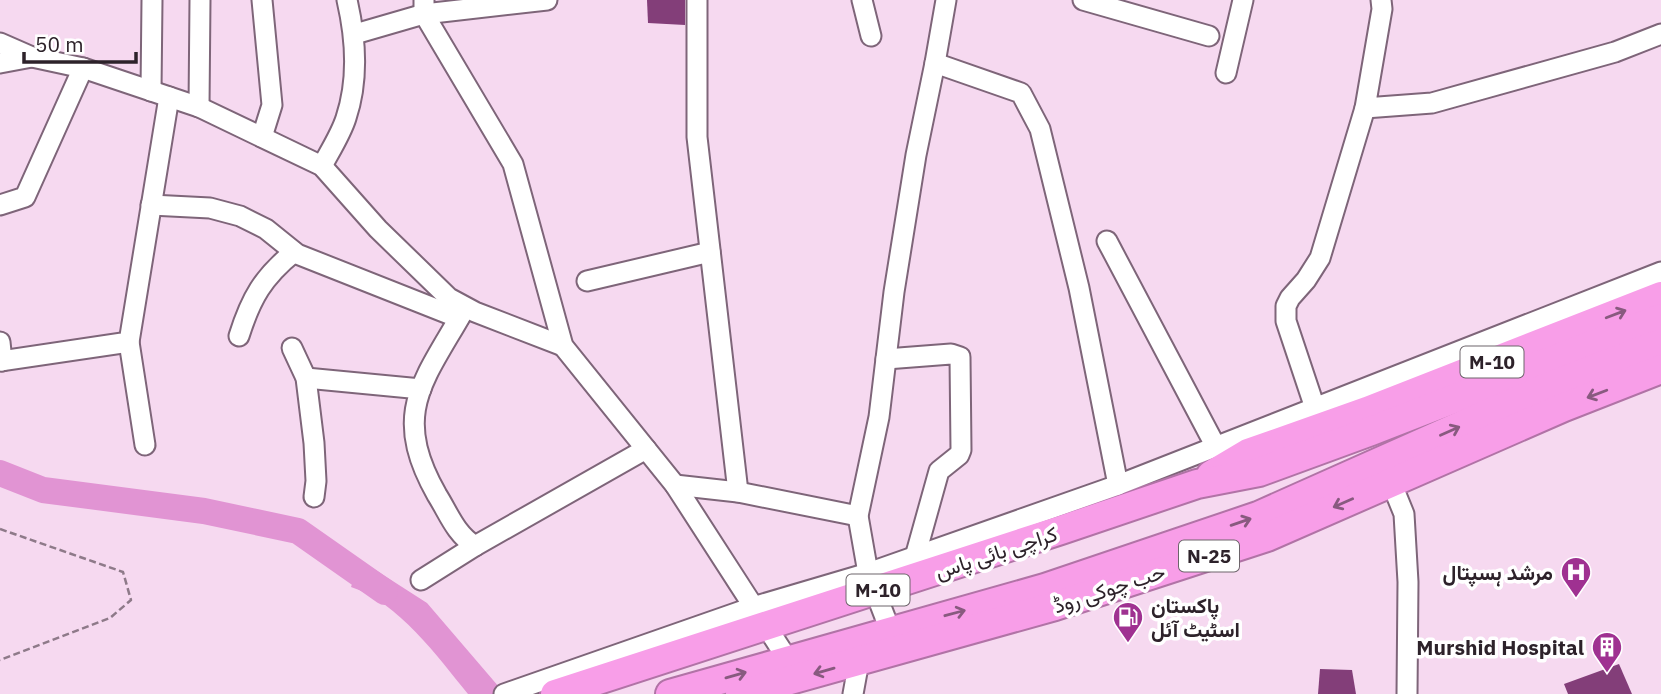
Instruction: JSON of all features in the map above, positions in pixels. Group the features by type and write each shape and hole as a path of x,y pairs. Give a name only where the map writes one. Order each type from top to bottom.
{"highway":[{"name":"کراچی بائی پاس","path":"547,688 872,582 1197,484 1259,472 1321,428 1661,296"},
{"name":"کراچی بائی پاس","path":"1321,428 1661,318"},
{"path":"670,694 1045,588 1258,516 1554,384 1661,342"},
{"name":"حب چوکی روڈ","path":"740,694 1055,606 1267,537 1564,407 1661,369"}],"street":[{"path":"145,445 129,342 151,205 160,94 152,0"},
{"path":"200,0 200,107"},
{"path":"262,0 272,105 262,137"},
{"path":"322,166 346,120 355,80 355,34 347,0"},
{"path":"355,34 424,7 547,0"},
{"path":"697,0 697,137 738,492"},
{"path":"862,0 871,36"},
{"path":"890,630 872,582 858,516 879,418 916,155 946,0"},
{"path":"1083,0 1209,36"},
{"path":"1226,74 1243,0"},
{"path":"1321,428 1286,321 1286,306 1320,258 1365,108 1382,9 1381,0"},
{"path":"424,7 513,164 563,346 675,485 788,660"},
{"path":"1365,108 1432,103 1615,52 1661,34"},
{"path":"0,43 32,57 83,68 200,107 322,166 416,268 462,313"},
{"path":"0,63 32,57"},
{"path":"935,63 1021,93 1040,129 1079,288 1118,485"},
{"path":"0,205 25,197 83,68"},
{"path":"151,205 210,208 240,216 266,229 294,252 462,313 563,346"},
{"path":"1107,241 1216,447"},
{"path":"239,336 248,308 272,270 294,252"},
{"path":"587,281 710,252"},
{"path":"872,582 915,557 1216,447 1321,428 1661,272"},
{"path":"462,313 421,389 414,408 413,432 419,459 461,537 475,545"},
{"path":"1,355 129,342"},
{"path":"292,348 306,378 314,443 314,497"},
{"path":"886,359 951,354 960,357 961,450 959,455 939,471 915,557"},
{"path":"306,378 421,389"},
{"path":"421,580 475,545 646,449"},
{"path":"1391,482 1404,514 1408,582 1407,694"},
{"path":"675,485 738,492 858,516"},
{"path":"853,694 859,661"},
{"path":"504,694 547,688"}],"path":[{"path":"0,529 123,572 131,600 110,618 0,660"}],"shaded area":[{"path":"360,560 427,603 505,694 468,694 401,618 368,594 351,587"}],"building":[{"path":"647,0 685,0 685,25 648,23"},
{"name":"Murshid Hospital","path":"1619,664 1632,694 1568,694 1564,684"},
{"path":"1320,669 1352,670 1356,694 1318,694"}],"waterway":[{"path":"0,473 43,490 204,511 298,531 385,592"}],"place":[{"name":"مرشد ہسپتال","path":"1576,599"},
{"name":"پاکستان اسٹیٹ آئل","path":"1128,644"},
{"name":"Murshid Hospital","path":"1607,674"}]}
